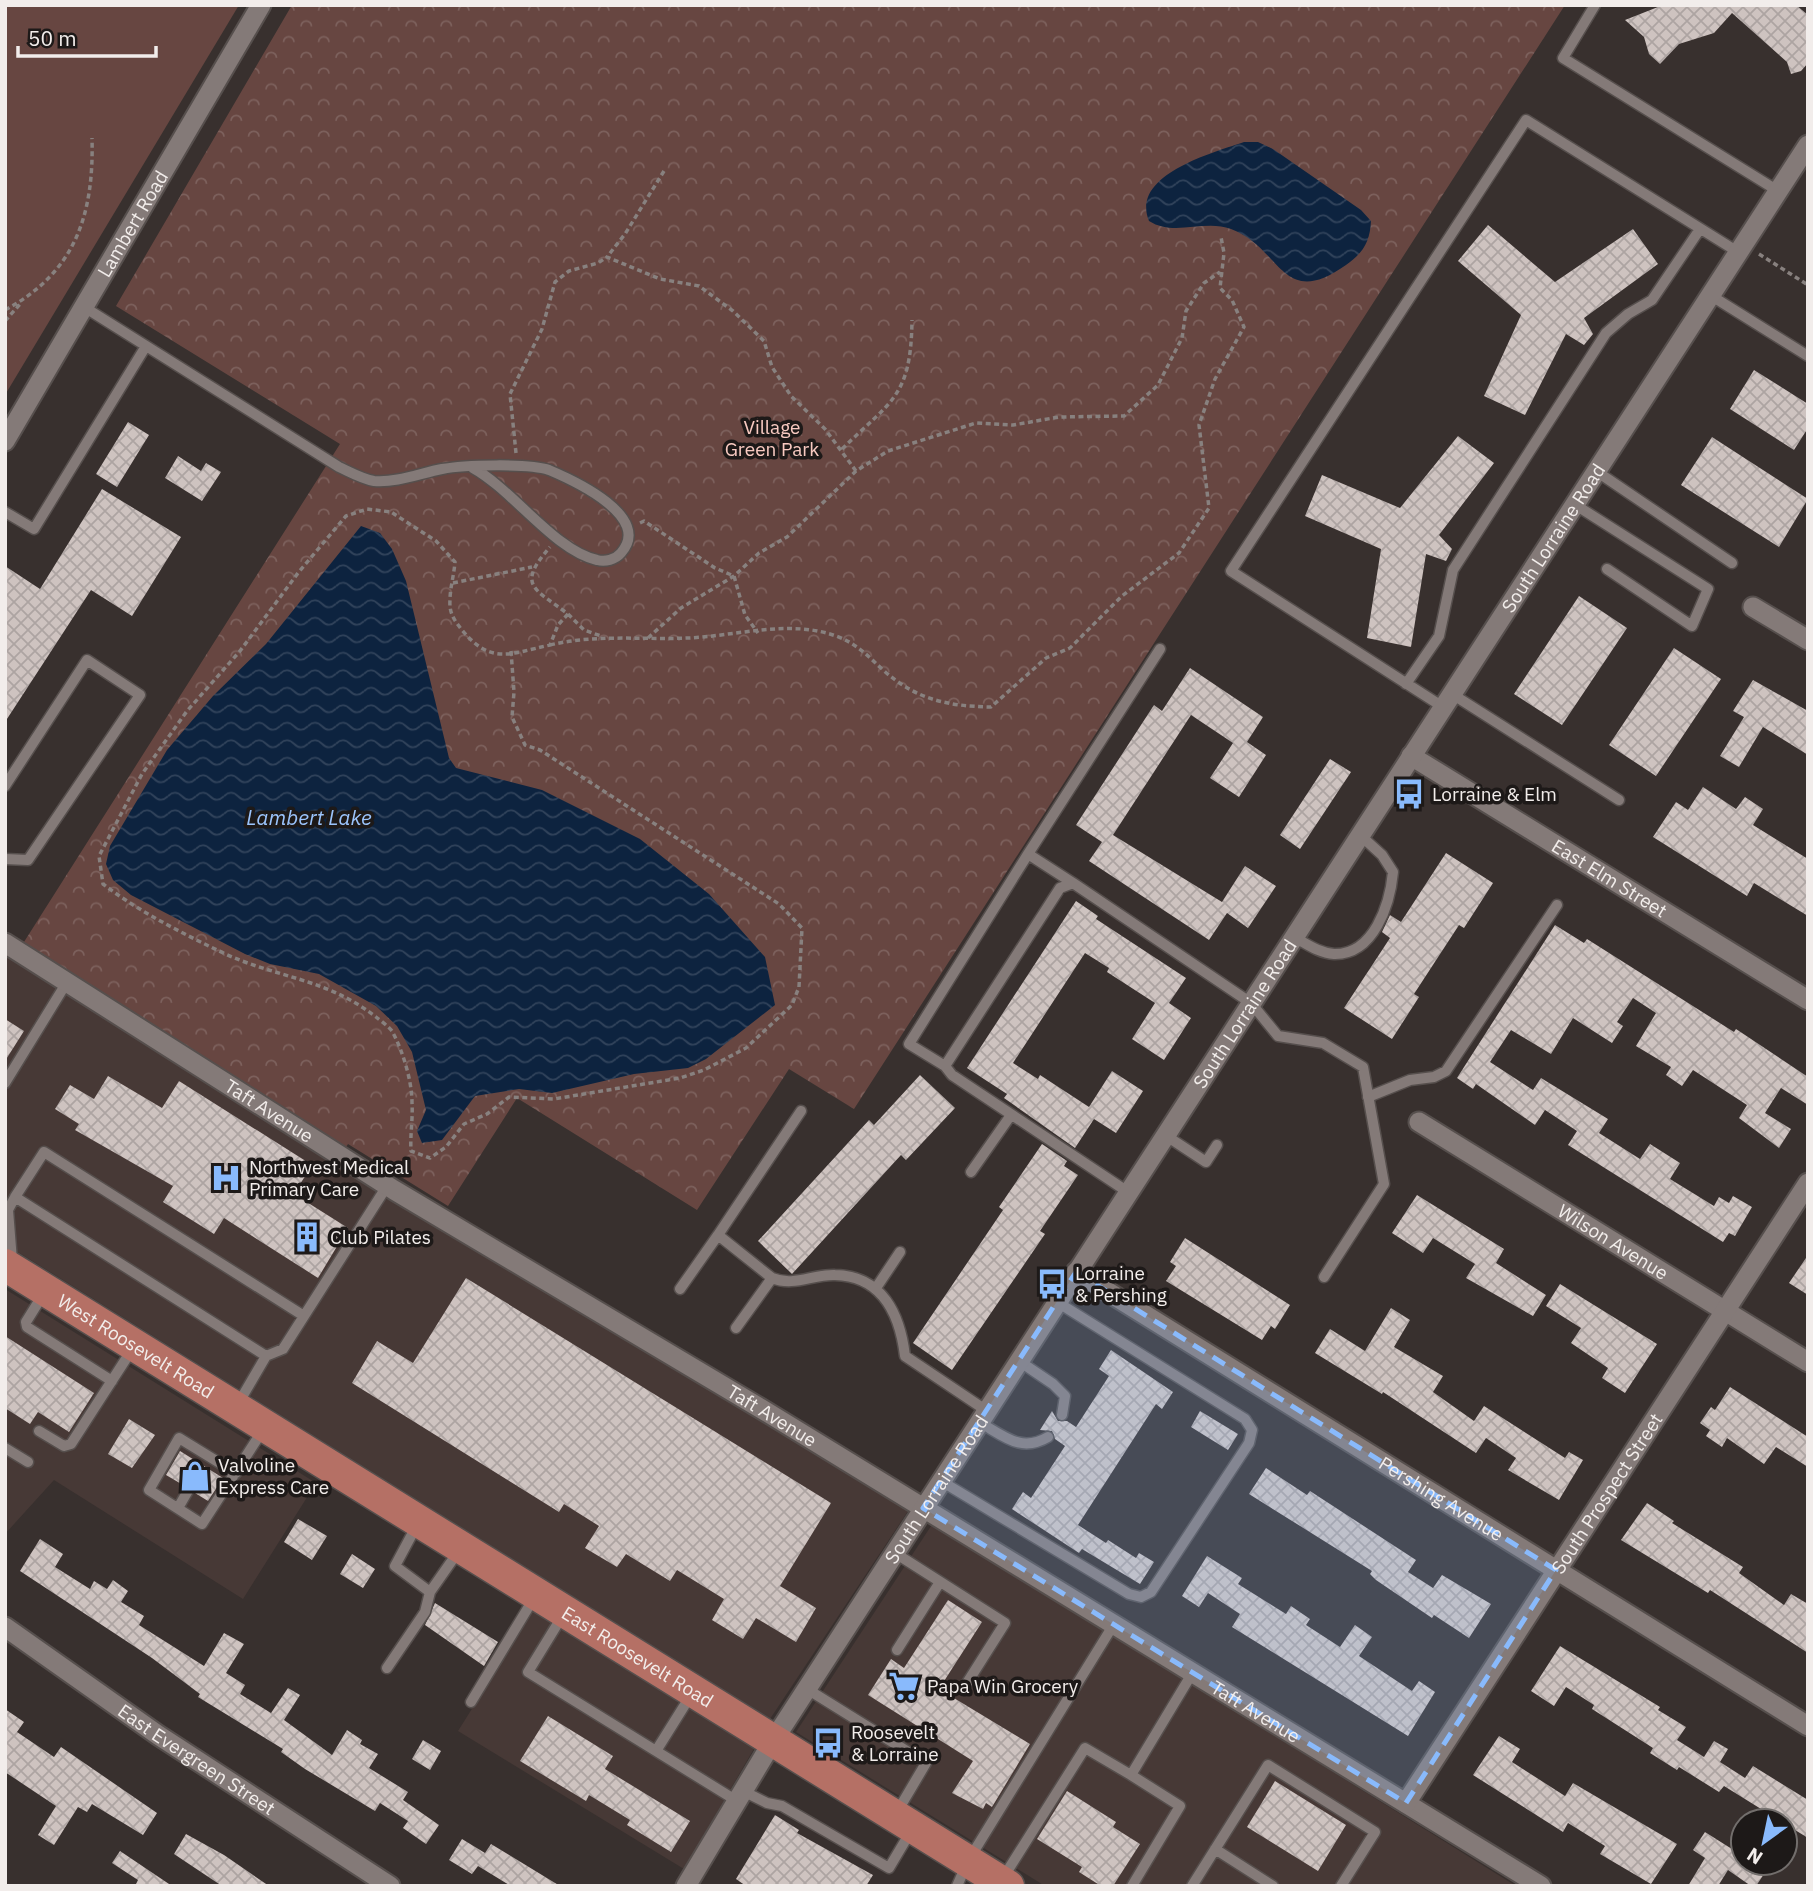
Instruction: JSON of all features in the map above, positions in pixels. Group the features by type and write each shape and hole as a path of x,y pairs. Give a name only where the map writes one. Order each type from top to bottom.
{"main road":[{"name":"West Roosevelt Road","path":"9,1267 266,1426"},
{"name":"East Roosevelt Road","path":"266,1426 904,1821 962,1873 1005,1884"}],"street":[{"name":"Lambert Road","path":"5,441 261,5"},
{"name":"South Lorraine Road","path":"686,1886 773,1741 1574,504 1710,295 1747,252 1778,191 1808,145"},
{"path":"1753,607 1808,640"},
{"name":"East Elm Street","path":"1411,756 1808,1000"},
{"name":"Taft Avenue","path":"5,943 387,1185 1194,1672 1538,1885"},
{"name":"Wilson Avenue","path":"1419,1122 1808,1362"},
{"name":"South Prospect Street","path":"1406,1803 1808,1183"},
{"name":"Pershing Avenue","path":"1076,1272 1808,1726"},
{"name":"East Evergreen Street","path":"5,1627 158,1735 390,1886"}],"lane":[{"path":"1595,5 1563,58 1778,191"},
{"path":"1619,800 1447,701 1406,684 1231,571 1526,120 1700,229 1747,252"},
{"path":"1406,684 1439,636 1453,570 1605,333 1628,314 1652,300 1700,229"},
{"path":"1710,295 1808,356"},
{"path":"84,307 339,467 358,476 374,481 445,468 520,466 547,470 576,483 620,512 629,525 626,546 619,556 609,561 585,556 558,537 496,482 473,468"},
{"path":"5,512 34,529 146,346"},
{"path":"1596,471 1732,564"},
{"path":"1574,504 1707,589 1692,626 1607,569"},
{"path":"1128,1192 909,1044 1160,649"},
{"path":"5,786 87,660 140,695 28,860 5,859"},
{"path":"1294,937 1320,951 1335,954 1354,951 1370,936 1386,908 1393,872 1382,855 1360,835"},
{"path":"1028,854 1251,1003 1278,1036 1323,1043 1363,1067 1384,1184 1324,1277"},
{"path":"944,1066 1060,888 1073,883"},
{"path":"1368,1097 1410,1080 1434,1077 1446,1071 1557,905"},
{"path":"5,1083 67,982"},
{"path":"680,1289 801,1111"},
{"path":"971,1172 1011,1115"},
{"path":"1165,1135 1206,1162 1217,1145"},
{"path":"9,1267 7,1211 44,1152 304,1316"},
{"path":"236,1408 267,1356 283,1349 387,1185"},
{"path":"15,1197 267,1356"},
{"path":"718,1235 772,1278 785,1283 835,1275 858,1279 876,1288 896,1315 905,1356 1015,1443 1034,1445 1048,1437"},
{"path":"876,1288 900,1252"},
{"path":"736,1328 772,1278"},
{"path":"46,1290 26,1322 27,1327 112,1381"},
{"path":"941,1481 1129,1594 1141,1597 1151,1592 1249,1443 1252,1430 1245,1419 1057,1302"},
{"path":"39,1431 64,1446 71,1444 135,1345"},
{"path":"1019,1361 1053,1384 1065,1396 1062,1415"},
{"path":"236,1473 207,1461 179,1438 149,1490 202,1524 236,1473 266,1426"},
{"path":"5,1448 28,1462"},
{"path":"178,1508 189,1489"},
{"path":"419,1521 395,1566 430,1592"},
{"path":"387,1668 425,1612 430,1592 461,1548"},
{"path":"895,1553 1005,1623 967,1683"},
{"path":"897,1650 940,1582"},
{"path":"471,1702 536,1594"},
{"path":"565,1612 528,1672 656,1751 740,1796 782,1806 876,1863 889,1868 926,1763 807,1689"},
{"path":"962,1873 1114,1625"},
{"path":"1130,1775 1194,1672"},
{"path":"656,1751 693,1691"},
{"path":"1005,1884 1085,1748 1180,1806 1132,1886"},
{"path":"1192,1886 1268,1765 1375,1832 1341,1886"},
{"path":"1215,1849 1273,1886"}],"path":[{"path":"5,321 54,271 76,240 91,193 92,138"},
{"path":"520,466 513,442 510,394 542,330 555,282 569,271 598,263 607,257 625,234 664,171"},
{"path":"511,651 514,692 512,717 525,745 540,750 779,904 802,928 799,987 792,1005 747,1048 704,1070 680,1078 554,1099 509,1097 487,1114 464,1124 446,1147 430,1158 411,1151 412,1102 404,1063 391,1029 334,991 304,978 275,972 228,955 126,902 103,884 99,856 142,774 187,711 255,633 298,573 346,516 367,509 391,512 436,541 455,562 449,599 452,617 474,645 485,652 500,655 511,651 580,638 646,639 758,633 805,627 838,636 862,649 884,671 920,695 952,706 991,707 1046,657 1070,648 1122,596 1179,553 1209,509 1199,425 1215,379 1244,327 1233,300 1220,288 1224,253 1221,237"},
{"path":"1747,252 1808,285"},
{"path":"607,257 660,279 699,286 733,311 764,341 772,367 792,396 842,449 856,471"},
{"path":"646,639 681,608 734,576 760,553 787,537 856,471 888,452 976,424 1013,425 1059,417 1124,416 1158,385 1182,338 1186,311 1204,283 1220,272"},
{"path":"5,310 22,301"},
{"path":"842,449 872,423 900,392 908,372 912,320"},
{"path":"629,525 644,521 715,568 734,576"},
{"path":"558,537 532,567 530,578 537,591 584,630 607,638"},
{"path":"453,583 532,567"},
{"path":"734,576 745,615 758,633"},
{"path":"550,645 558,625 568,614"}],"highlighted area":[{"path":"1076,1272 1556,1570 1406,1803 923,1508"}],"shaded area":[{"path":"5,954 910,1508 770,1719 5,1244"},
{"path":"5,1289 316,1483 243,1599 54,1480 5,1534"},
{"path":"933,1523 1516,1886 1045,1886 796,1732"},
{"path":"534,1610 755,1747 684,1869 458,1731"}],"green space":[{"path":"5,5 239,5 5,395"},
{"name":"Village Green Park","path":"292,5 1565,5 854,1109 789,1069 697,1210 517,1098 448,1206 348,1144 342,1153 17,953 340,444 116,306"}],"water":[{"path":"1244,142 1258,142 1273,149 1361,210 1371,221 1367,241 1357,256 1324,277 1308,281 1294,279 1248,238 1231,229 1221,226 1169,228 1149,221 1146,205 1151,191 1162,179 1177,168"},
{"name":"Lambert Lake","path":"361,526 380,533 392,549 406,581 449,758 456,768 542,790 640,839 709,894 765,957 775,1005 706,1059 688,1068 634,1074 552,1093 519,1089 475,1096 442,1140 422,1143 417,1131 426,1110 412,1052 397,1026 376,1006 319,974 270,964 245,954 131,895 113,880 106,864 110,846 167,750 213,696 266,644"}],"building":[{"path":"1663,5 1796,5 1808,15 1808,63 1801,71 1791,74 1787,62 1732,13 1714,33 1679,44 1660,64 1649,54 1644,37 1625,20"},
{"path":"1488,225 1555,282 1633,229 1658,264 1584,318 1593,334 1584,345 1566,334 1525,415 1484,396 1521,315 1458,261"},
{"path":"1754,370 1808,404 1808,428 1794,450 1730,409"},
{"path":"128,422 149,435 117,487 96,474"},
{"path":"1458,436 1494,463 1439,535 1452,549 1446,561 1426,554 1411,647 1367,638 1381,549 1305,516 1322,475 1400,508"},
{"path":"1712,437 1808,499 1779,547 1681,485"},
{"path":"178,456 201,471 206,463 221,472 202,501 165,478"},
{"path":"102,489 181,537 132,616 91,590 5,722 5,566 40,589"},
{"path":"1579,596 1627,628 1562,725 1514,694"},
{"path":"1674,648 1721,679 1656,776 1609,745"},
{"path":"1190,668 1263,717 1247,742 1266,755 1239,797 1210,778 1233,743 1191,715 1113,835 1222,902 1245,866 1276,886 1248,928 1227,913 1209,940 1089,861 1102,842 1076,825 1154,705 1162,711"},
{"path":"1753,680 1808,711 1808,755 1763,727 1739,767 1720,756 1744,717 1733,711"},
{"path":"1330,759 1351,772 1300,849 1280,835"},
{"path":"1703,787 1736,809 1745,797 1763,809 1753,825 1808,859 1808,916 1754,883 1747,896 1653,837 1676,802 1688,810"},
{"path":"1446,853 1493,883 1464,928 1459,925 1414,994 1419,997 1392,1039 1344,1008 1390,938 1382,932 1390,915 1401,922"},
{"path":"1076,901 1098,916 1096,919 1186,978 1169,1003 1191,1018 1164,1060 1132,1039 1155,1003 1107,972 1109,968 1085,953 1013,1063 1038,1079 1040,1075 1089,1107 1112,1071 1143,1091 1116,1133 1094,1119 1075,1148 1004,1098 1007,1094 967,1068"},
{"path":"1555,925 1584,943 1587,939 1734,1032 1736,1029 1808,1077 1808,1105 1781,1088 1765,1113 1791,1129 1779,1148 1739,1118 1747,1105 1693,1070 1682,1086 1666,1075 1671,1067 1636,1046 1656,1013 1633,998 1617,1022 1623,1026 1612,1043 1573,1018 1551,1054 1511,1030 1490,1062 1533,1090 1541,1078 1608,1119 1599,1133 1640,1159 1650,1144 1680,1163 1670,1179 1714,1206 1719,1197 1729,1203 1733,1196 1752,1207 1735,1236 1729,1233 1723,1242 1568,1145 1577,1131 1545,1110 1535,1125 1476,1084 1473,1089 1457,1078"},
{"path":"5,1019 24,1031 5,1061"},
{"path":"920,1075 955,1108 906,1160 901,1155 792,1274 758,1241 869,1120 874,1125"},
{"path":"108,1076 162,1108 179,1081 312,1165 294,1194 348,1228 318,1278 224,1218 214,1234 163,1202 173,1186 75,1130 79,1124 55,1109 70,1085 94,1099"},
{"path":"1042,1144 1067,1161 1064,1166 1078,1175 1040,1231 1045,1234 952,1370 913,1343 1003,1210 999,1207"},
{"path":"1417,1195 1504,1249 1496,1263 1546,1295 1533,1316 1466,1278 1475,1264 1433,1238 1423,1253 1392,1233"},
{"path":"1185,1238 1290,1305 1275,1329 1271,1326 1262,1340 1166,1281 1176,1266 1170,1262"},
{"path":"1808,1255 1808,1295 1789,1283"},
{"path":"466,1278 831,1503 780,1586 816,1608 796,1642 756,1618 743,1639 712,1620 724,1599 677,1570 670,1581 626,1554 617,1567 585,1548 599,1526 564,1504 559,1512 352,1383 377,1341 413,1363"},
{"path":"1560,1284 1657,1344 1625,1393 1602,1378 1608,1368 1571,1343 1581,1328 1546,1306"},
{"path":"1391,1308 1410,1320 1394,1347 1443,1376 1433,1392 1474,1421 1484,1406 1565,1458 1569,1452 1583,1460 1559,1500 1508,1470 1516,1458 1486,1438 1476,1453 1383,1392 1382,1394 1315,1353 1330,1329 1365,1351"},
{"path":"5,1336 94,1393 69,1432 38,1412 30,1424 5,1408"},
{"path":"1111,1350 1173,1392 1162,1409 1156,1404 1078,1525 1136,1558 1139,1553 1154,1562 1140,1584 1082,1549 1079,1553 1012,1509 1023,1492 1031,1498 1065,1446 1055,1439 1052,1431 1040,1430 1052,1411 1058,1421 1067,1421 1076,1427 1109,1376 1099,1369"},
{"path":"1730,1387 1808,1437 1808,1467 1776,1447 1764,1464 1727,1438 1722,1447 1706,1436 1710,1430 1700,1423 1711,1407 1715,1410"},
{"path":"1200,1411 1238,1434 1228,1450 1191,1427"},
{"path":"129,1419 155,1435 132,1468 108,1454"},
{"name":"Valvoline Express Care","path":"180,1451 223,1478 208,1501 195,1493 193,1483 183,1485 166,1475"},
{"path":"1266,1468 1307,1495 1310,1491 1416,1560 1408,1572 1433,1588 1442,1575 1491,1604 1469,1638 1434,1615 1432,1618 1376,1580 1370,1574 1372,1571 1249,1494"},
{"path":"1647,1503 1674,1521 1672,1523 1743,1567 1739,1573 1784,1605 1791,1594 1808,1604 1808,1653 1710,1590 1708,1593 1621,1540"},
{"path":"298,1519 327,1536 312,1560 284,1542"},
{"path":"40,1539 63,1554 55,1567 90,1589 94,1581 107,1589 113,1580 128,1591 121,1602 144,1616 139,1625 204,1666 224,1633 244,1644 226,1673 245,1685 240,1694 271,1713 288,1688 300,1695 284,1720 332,1755 347,1730 362,1740 360,1744 378,1754 369,1768 408,1792 403,1800 439,1825 426,1844 403,1828 408,1821 380,1803 375,1811 305,1769 281,1752 283,1749 198,1697 200,1694 152,1658 20,1571"},
{"path":"352,1554 375,1569 363,1588 340,1574"},
{"path":"1207,1556 1242,1578 1238,1584 1286,1614 1291,1606 1310,1619 1306,1625 1340,1647 1355,1625 1372,1637 1359,1656 1412,1691 1419,1681 1435,1692 1408,1736 1232,1627 1240,1614 1208,1593 1199,1607 1182,1596"},
{"path":"948,1600 982,1622 939,1689 1030,1744 992,1807 986,1803 983,1809 952,1793 973,1761 868,1695 891,1659 904,1668"},
{"path":"435,1603 498,1642 484,1666 425,1625"},
{"path":"1560,1646 1660,1707 1658,1710 1686,1727 1677,1740 1704,1757 1714,1741 1728,1749 1720,1762 1745,1778 1753,1766 1808,1800 1808,1838 1799,1832 1799,1807 1758,1807 1724,1786 1719,1792 1650,1753 1653,1748 1592,1709 1594,1705 1566,1687 1554,1706 1531,1691"},
{"path":"5,1709 24,1722 17,1732 54,1757 61,1747 157,1813 143,1835 92,1804 87,1812 78,1807 54,1845 38,1835 56,1806 5,1772"},
{"path":"548,1716 613,1756 605,1769 690,1821 671,1852 627,1825 630,1820 589,1795 586,1801 520,1761"},
{"path":"1499,1736 1520,1749 1512,1762 1565,1796 1573,1783 1677,1844 1651,1884 1600,1854 1605,1846 1568,1823 1563,1832 1473,1775"},
{"path":"423,1740 441,1751 430,1770 412,1759"},
{"path":"1275,1781 1346,1825 1318,1871 1247,1827"},
{"path":"1067,1791 1116,1822 1113,1827 1140,1844 1113,1886 1101,1886 1079,1872 1082,1867 1037,1839"},
{"path":"775,1815 799,1830 797,1833 873,1875 866,1886 746,1886 736,1879"},
{"path":"1705,1832 1729,1847 1729,1871 1718,1886 1688,1886 1705,1858 1693,1850"},
{"path":"186,1834 224,1855 269,1886 222,1886 174,1854"},
{"path":"462,1839 485,1853 491,1844 560,1886 511,1886 478,1866 472,1874 449,1860"},
{"path":"120,1851 172,1886 135,1886 138,1880 112,1863"},
{"path":"1738,1877 1762,1877 1756,1886 1751,1886"}],"place":[{"name":"Lorraine & Elm","path":"1409,794"},
{"name":"Northwest Medical Primary Care","path":"226,1178"},
{"name":"Club Pilates","path":"307,1237"},
{"name":"Lorraine & Pershing","path":"1052,1284"},
{"name":"Valvoline Express Care","path":"195,1476"},
{"name":"Papa Win Grocery","path":"904,1686"},
{"name":"Roosevelt & Lorraine","path":"828,1743"}]}
